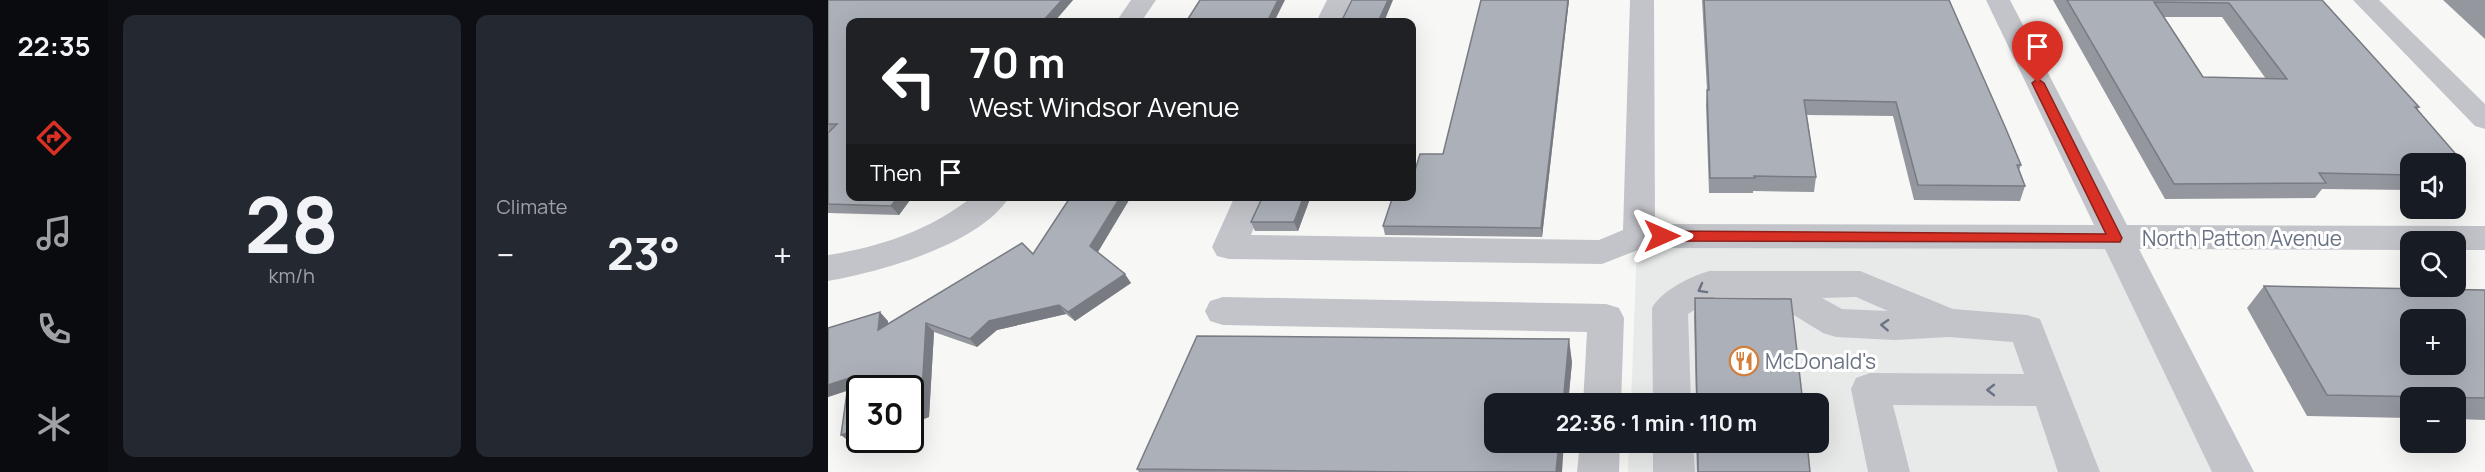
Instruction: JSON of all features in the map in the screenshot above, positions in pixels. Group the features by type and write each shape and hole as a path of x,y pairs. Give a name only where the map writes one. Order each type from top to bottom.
{"street":[{"path":"1131,18 1144,0"},
{"path":"1331,18 1340,0"},
{"path":"1249,201 1229,247 1602,252 1639,236 1642,0"},
{"path":"1998,0 2233,472"},
{"path":"2365,0 2485,120"},
{"path":"828,268 847,266 901,250 947,229 987,201"},
{"name":"North Patton Avenue","path":"1639,236 2485,238"},
{"path":"1672,393 1670,308 1709,284 1772,285 1836,323 1895,326 1949,322 2027,329 2079,472"},
{"path":"1223,311 1606,318 1603,393"},
{"path":"1889,472 1870,389 2049,390"},
{"path":"1598,472 1599,453"},
{"path":"1673,453 1674,472"}],"shaded area":[{"path":"1637,243 2135,247 2251,472 1628,472 1629,453 1829,453 1829,393 1631,393"}],"building":[{"path":"828,0 1062,0 1046,18 846,18 846,201 895,201 891,206 828,204 828,133 837,124 828,124"},
{"path":"1200,0 1278,0 1269,18 1189,18"},
{"path":"1352,0 1388,0 1380,18 1343,18"},
{"path":"1481,0 1568,0 1541,228 1383,226 1391,201 1416,201 1416,167 1420,154 1443,154"},
{"path":"1704,0 1949,0 2021,165 2017,165 2025,186 1918,185 1896,102 1804,100 1816,177 1710,178 1707,90 1709,90"},
{"path":"2067,0 2322,0 2419,107 2415,107 2455,153 2400,153 2400,175 2319,173 2326,183 2174,184","holes":["2154,2 2229,3 2287,79 2203,77"]},
{"path":"1068,201 1118,201 1090,246 1125,274 1068,312 1059,305 989,321 970,339 926,323 923,375 846,375 846,379 828,385 828,328 880,312 878,330 1022,243 1033,254"},
{"path":"1261,201 1302,201 1294,222 1251,222"},
{"path":"2264,286 2400,288 2400,297 2466,297 2466,290 2485,290 2485,398 2466,398 2466,387 2400,387 2400,396 2327,395"},
{"name":"McDonald's","path":"1695,298 1791,299 1802,393 1697,393"},
{"path":"1197,336 1569,339 1564,393 1484,393 1484,453 1558,453 1556,472 1137,469"},
{"path":"846,399 846,433 841,435"},
{"path":"1698,453 1808,453 1810,472 1698,472"}],"place":[{"name":"McDonald's","path":"1744,361"}],"route":[{"path":"1662,236 2115,238 2038,83"}]}
